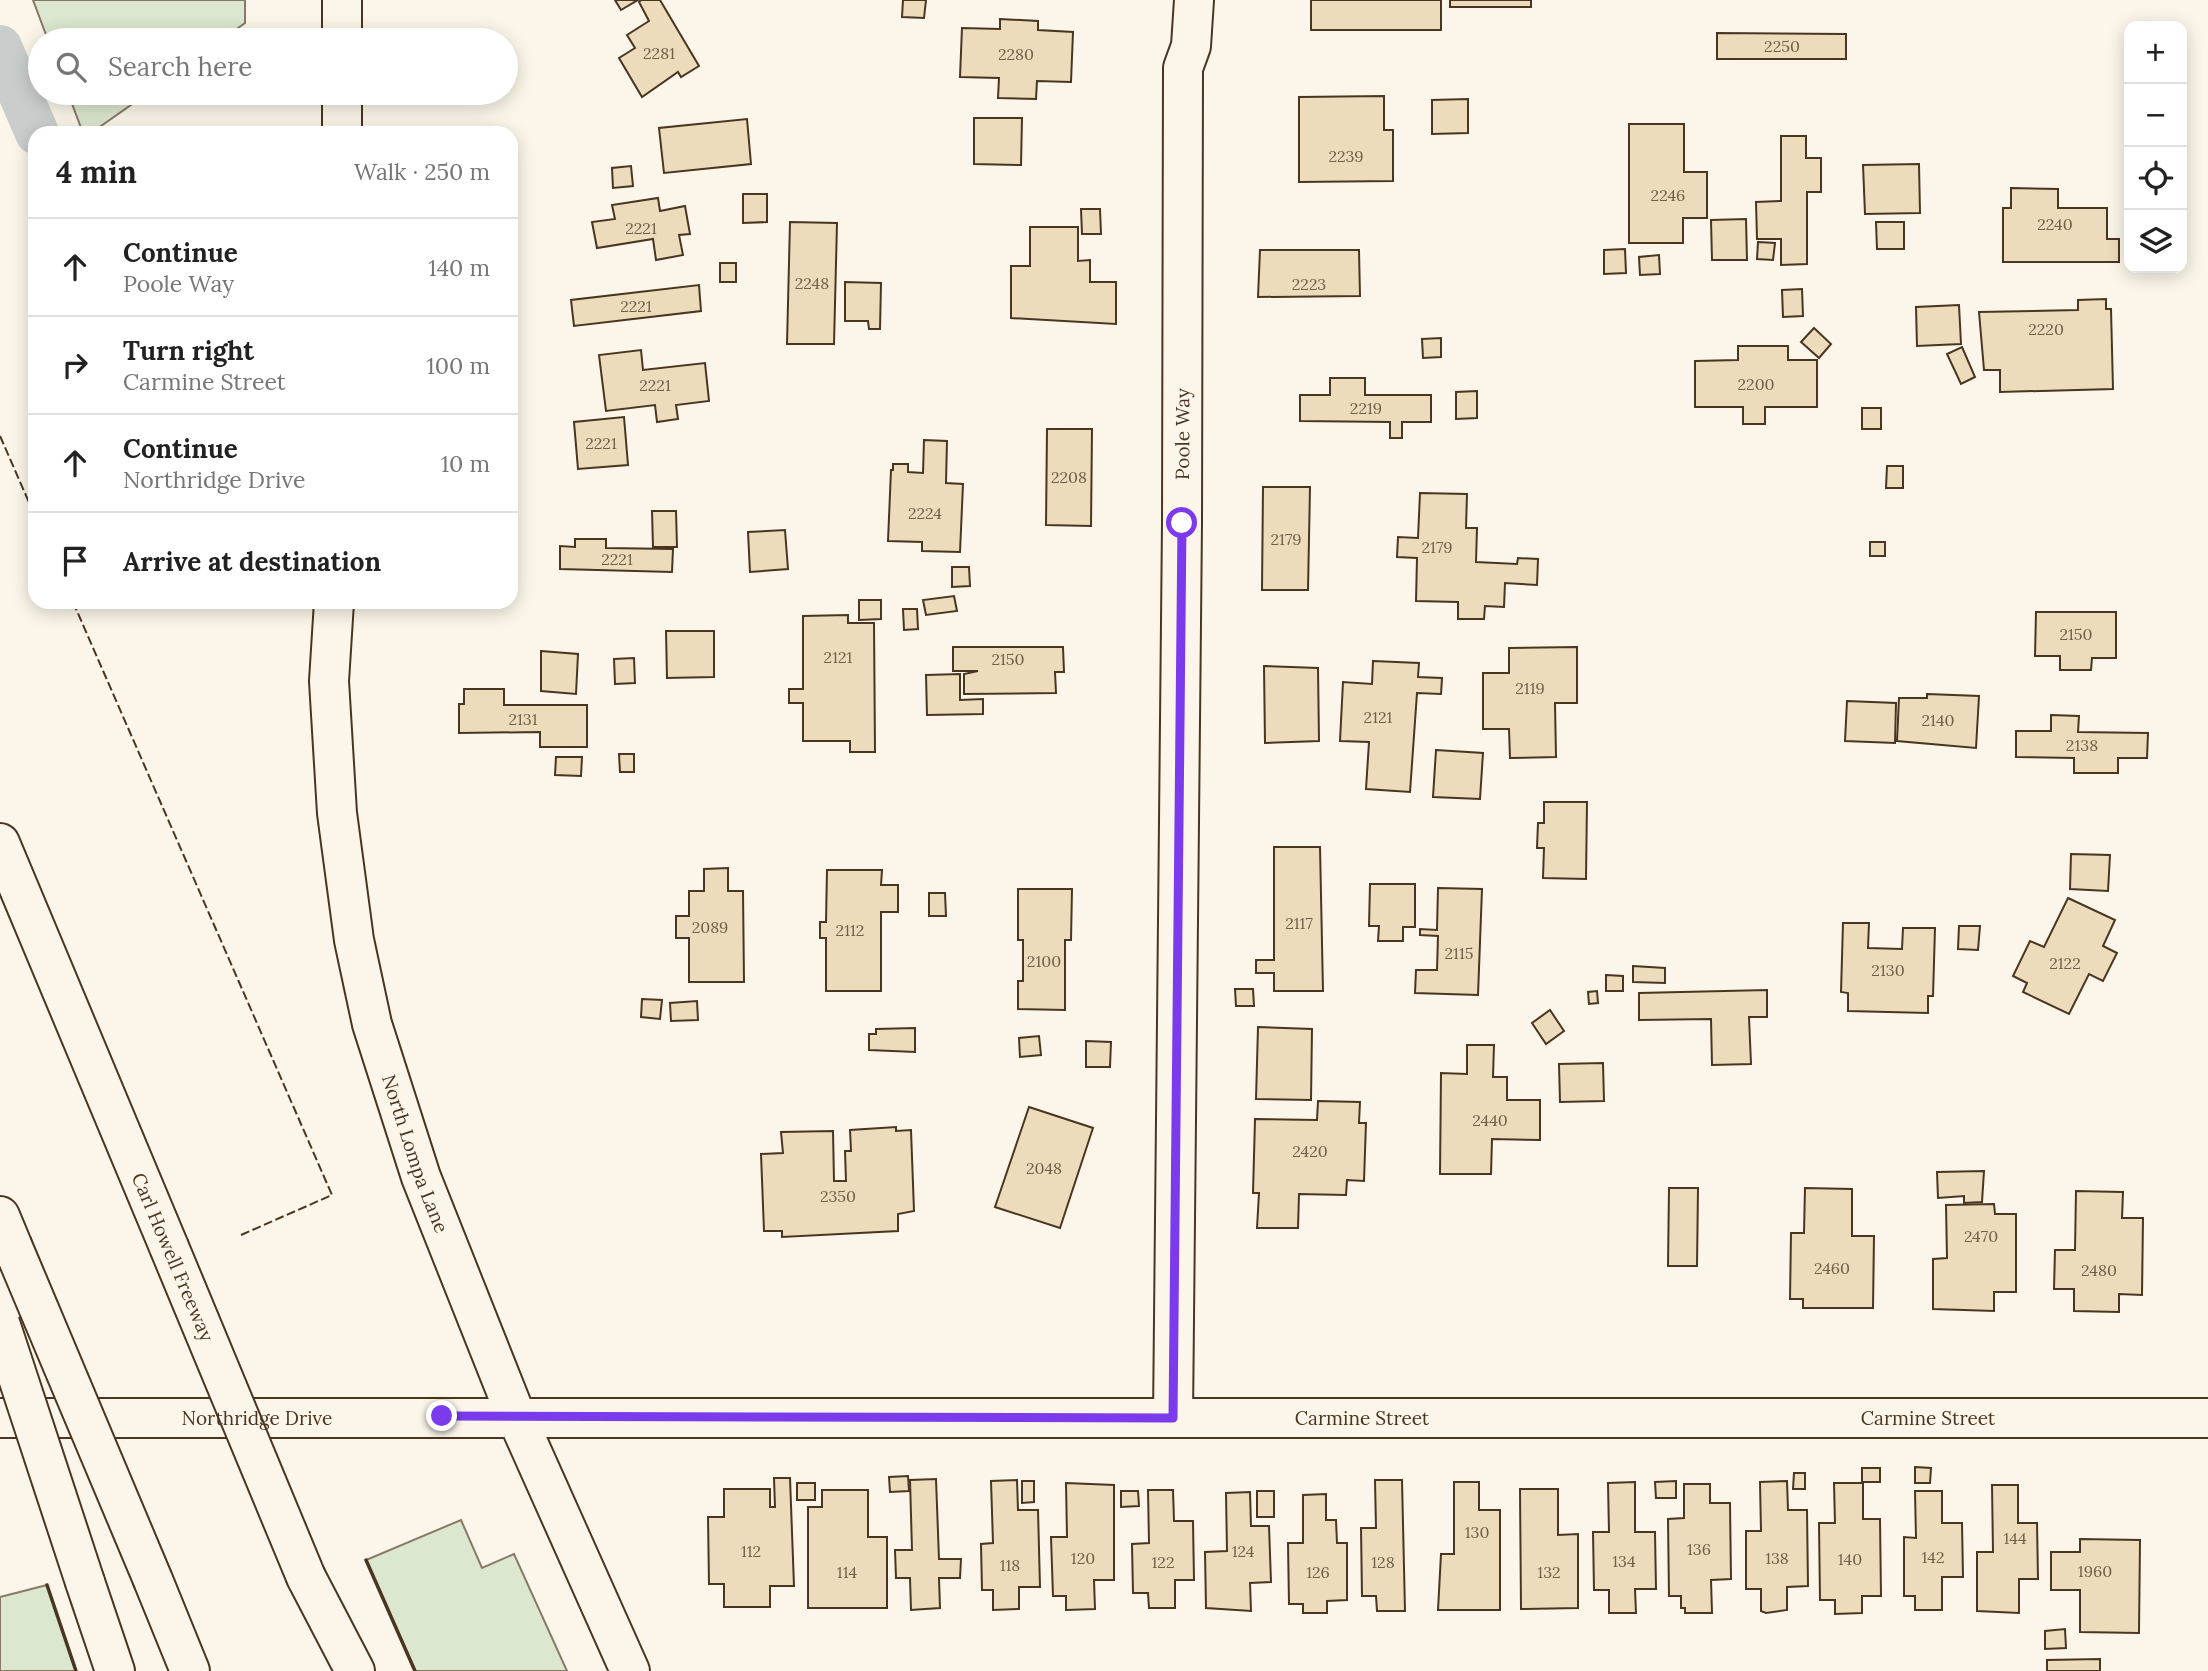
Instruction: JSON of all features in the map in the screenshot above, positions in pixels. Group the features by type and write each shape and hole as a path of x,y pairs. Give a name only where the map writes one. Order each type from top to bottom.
{"main road":[{"path":"342,0 342,28"},
{"name":"Poole Way","path":"1173,1418 1182,551 1182,68 1191,46 1194,0"},
{"path":"342,105 342,126"},
{"name":"North Lompa Lane","path":"334,609 329,681 332,764 343,871 359,966 382,1059 417,1166 516,1416 630,1671"},
{"name":"Carl Howell Freeway","path":"0,843 344,1671"},
{"path":"6,1231 190,1671"},
{"path":"0,1323 115,1671"},
{"name":"Carmine Street","path":"516,1416 2208,1418"},
{"name":"Northridge Drive","path":"0,1418 516,1416"},
{"path":"306,1577 355,1671"}],"green space":[{"path":"33,0 245,0 245,23 238,28 44,28"},
{"path":"72,105 131,105 101,126 80,126"},
{"path":"461,1520 482,1568 514,1554 567,1671 415,1671 366,1560"},
{"path":"47,1585 76,1671 0,1671 0,1597"}],"building":[{"path":"615,0 638,0 621,10"},
{"path":"660,0 699,66 681,77 678,72 642,97 619,58 635,48 627,35 649,21 639,2"},
{"path":"903,0 926,0 924,18 902,17"},
{"path":"1311,0 1441,0 1441,30 1311,30"},
{"path":"1450,0 1531,0 1531,7 1450,7"},
{"path":"1000,19 1038,21 1038,30 1073,32 1071,82 1037,81 1036,99 998,98 999,78 960,77 962,28 1000,29"},
{"path":"1717,33 1846,34 1846,59 1717,59"},
{"path":"1384,96 1384,130 1393,130 1393,181 1299,182 1299,97"},
{"path":"1468,99 1468,133 1432,134 1432,100"},
{"path":"974,118 1022,118 1021,165 974,164"},
{"path":"747,119 751,164 664,173 659,128"},
{"path":"1629,124 1684,124 1684,172 1707,172 1707,218 1683,218 1683,243 1629,243"},
{"path":"1781,136 1806,136 1806,158 1821,158 1821,192 1807,192 1807,264 1781,265 1781,239 1757,239 1756,202 1781,201"},
{"path":"1919,164 1920,213 1865,214 1863,165"},
{"path":"631,166 633,186 613,188 612,168"},
{"path":"2011,188 2058,189 2058,208 2107,208 2107,239 2119,239 2119,262 2003,262 2003,208 2011,208"},
{"path":"743,194 767,194 767,222 743,223"},
{"path":"658,198 660,211 685,206 690,234 679,235 683,255 656,260 653,239 597,248 592,222 615,219 612,205"},
{"path":"1081,209 1100,209 1101,234 1082,234"},
{"path":"1746,219 1747,260 1712,260 1711,220"},
{"path":"790,222 837,223 834,344 787,344"},
{"path":"1876,222 1904,222 1904,249 1877,249"},
{"path":"1030,227 1078,227 1078,261 1090,260 1090,282 1116,282 1116,324 1011,318 1011,266 1030,266"},
{"path":"1758,242 1775,243 1773,260 1757,259"},
{"path":"1625,249 1626,273 1604,274 1604,250"},
{"path":"1260,250 1359,250 1360,296 1258,297"},
{"path":"1659,255 1660,274 1640,275 1639,257"},
{"path":"720,263 736,263 736,282 720,282"},
{"path":"845,282 881,283 880,329 869,329 868,321 845,321"},
{"path":"699,285 701,311 574,326 571,300"},
{"path":"1802,289 1803,316 1783,317 1782,290"},
{"path":"2106,299 2106,309 2111,309 2113,389 2000,392 2000,370 1984,370 1979,312 2078,310 2078,300"},
{"path":"1959,305 1961,344 1917,346 1916,307"},
{"path":"1814,328 1831,344 1819,358 1801,342"},
{"path":"1441,338 1441,357 1423,358 1422,339"},
{"path":"1738,346 1788,346 1788,360 1817,360 1817,407 1765,407 1765,424 1743,424 1743,407 1695,407 1695,361 1738,360"},
{"path":"1962,347 1975,377 1961,384 1947,354"},
{"path":"641,350 643,370 705,363 709,401 676,405 678,419 657,422 655,405 606,411 599,355"},
{"path":"1330,378 1365,378 1365,395 1431,395 1431,422 1402,422 1402,438 1390,438 1390,422 1300,421 1300,395 1330,395"},
{"path":"1477,391 1477,418 1456,419 1456,392"},
{"path":"1862,408 1881,408 1881,429 1862,429"},
{"path":"624,417 628,465 578,469 574,422"},
{"path":"1047,429 1092,429 1091,526 1046,525"},
{"path":"924,440 947,441 946,483 963,484 960,552 922,551 922,542 888,541 893,464 908,464 908,472 923,473"},
{"path":"1887,466 1903,466 1903,488 1886,488"},
{"path":"1263,487 1310,487 1308,590 1262,590"},
{"path":"1420,493 1467,494 1466,528 1477,528 1476,562 1517,564 1518,558 1538,559 1537,585 1505,583 1504,607 1485,606 1484,619 1458,619 1458,602 1416,601 1417,558 1397,557 1398,537 1418,538"},
{"path":"652,511 676,511 677,547 653,547"},
{"path":"785,530 788,569 750,572 748,532"},
{"path":"575,539 606,539 606,548 673,549 672,572 560,569 560,546 575,547"},
{"path":"1870,542 1885,542 1885,556 1870,556"},
{"path":"952,567 969,567 970,586 952,587"},
{"path":"954,596 957,611 926,615 923,600"},
{"path":"859,600 881,600 881,619 859,620"},
{"path":"903,609 917,609 918,629 904,630"},
{"path":"2036,612 2116,612 2116,658 2092,658 2091,670 2060,670 2060,656 2035,656"},
{"path":"848,615 848,623 874,623 875,752 850,752 850,741 803,741 803,703 789,703 789,689 803,689 803,616"},
{"path":"666,631 714,631 714,677 667,678"},
{"path":"953,647 1063,647 1064,672 1055,672 1056,693 964,694 964,674 978,671 953,671"},
{"path":"1577,647 1577,703 1555,703 1556,757 1510,758 1509,729 1483,729 1483,673 1509,673 1509,648"},
{"path":"541,651 578,654 576,694 541,691"},
{"path":"634,658 635,683 615,684 614,659"},
{"path":"1373,661 1419,663 1418,677 1442,678 1441,694 1417,693 1410,792 1366,789 1369,742 1340,741 1343,682 1372,684"},
{"path":"1264,666 1318,668 1319,741 1265,743"},
{"path":"960,674 960,700 983,699 983,714 927,715 926,675"},
{"path":"464,689 504,689 504,705 587,705 587,747 540,747 540,732 459,733 459,704 464,704"},
{"path":"1927,694 1979,696 1976,748 1897,741 1899,698 1927,698"},
{"path":"1847,701 1896,703 1895,743 1845,741"},
{"path":"2051,715 2079,716 2078,732 2148,733 2147,758 2118,758 2118,773 2074,773 2074,758 2016,757 2016,731 2051,731"},
{"path":"1436,750 1483,753 1480,799 1433,797"},
{"path":"619,754 634,754 634,772 620,772"},
{"path":"556,757 582,757 581,776 555,775"},
{"path":"1544,802 1587,802 1586,879 1543,878 1544,848 1537,848 1538,823 1544,823"},
{"path":"1274,847 1320,847 1323,991 1274,991 1274,973 1256,973 1256,960 1274,960"},
{"path":"2071,854 2110,855 2108,891 2070,889"},
{"path":"728,868 728,891 743,891 744,982 689,982 689,938 676,938 676,916 689,916 689,891 704,891 704,869"},
{"path":"827,870 882,870 881,885 898,885 898,912 881,912 881,991 826,991 826,938 820,938 820,922 826,922"},
{"path":"1370,884 1415,884 1415,927 1403,927 1403,941 1378,941 1379,926 1369,926"},
{"path":"1438,888 1482,889 1478,995 1415,993 1416,970 1437,970 1438,936 1420,935 1420,929 1437,930"},
{"path":"1018,889 1072,889 1071,940 1065,940 1065,1010 1018,1009 1018,981 1023,981 1023,940 1018,940"},
{"path":"929,893 945,893 946,916 929,916"},
{"path":"2068,898 2115,920 2103,946 2117,953 2103,981 2089,974 2069,1014 2023,992 2027,983 2013,976 2030,941 2044,947"},
{"path":"1843,923 1869,923 1868,948 1902,949 1903,928 1935,928 1933,996 1928,996 1928,1013 1848,1011 1848,993 1841,992"},
{"path":"1959,926 1980,926 1978,950 1958,949"},
{"path":"1633,966 1665,968 1665,983 1633,982"},
{"path":"1606,975 1623,976 1623,991 1606,991"},
{"path":"1235,989 1253,989 1254,1006 1236,1006"},
{"path":"1767,990 1767,1017 1749,1017 1751,1064 1712,1065 1711,1019 1639,1020 1639,993"},
{"path":"1597,991 1598,1003 1589,1004 1588,992"},
{"path":"642,999 662,1000 660,1019 641,1017"},
{"path":"697,1001 698,1020 671,1021 670,1003"},
{"path":"1550,1010 1564,1031 1546,1044 1532,1023"},
{"path":"1258,1027 1312,1029 1311,1100 1256,1099"},
{"path":"915,1028 915,1052 869,1050 869,1034 876,1034 876,1029"},
{"path":"1039,1036 1041,1055 1020,1057 1019,1038"},
{"path":"1086,1041 1111,1042 1110,1067 1086,1067"},
{"path":"1467,1045 1494,1045 1493,1077 1507,1077 1507,1100 1540,1100 1540,1140 1492,1139 1491,1174 1440,1174 1441,1073 1467,1074"},
{"path":"1603,1063 1604,1101 1560,1102 1559,1064"},
{"path":"1318,1101 1360,1102 1359,1123 1366,1123 1364,1181 1347,1180 1346,1195 1299,1194 1298,1228 1257,1228 1259,1193 1253,1193 1255,1119 1317,1120"},
{"path":"1029,1107 1093,1128 1060,1228 995,1207"},
{"path":"896,1127 896,1131 911,1130 914,1211 898,1214 898,1231 782,1237 782,1231 764,1231 761,1154 783,1153 781,1132 833,1131 834,1181 846,1181 845,1151 851,1151 850,1130"},
{"path":"1984,1171 1982,1202 1964,1203 1964,1196 1938,1198 1937,1172"},
{"path":"1669,1188 1698,1188 1697,1266 1668,1266"},
{"path":"1805,1188 1852,1189 1852,1236 1874,1236 1873,1308 1803,1308 1803,1299 1790,1299 1791,1233 1804,1233"},
{"path":"2076,1191 2123,1192 2122,1218 2143,1218 2142,1295 2119,1294 2119,1312 2074,1311 2074,1289 2054,1289 2055,1250 2075,1250"},
{"path":"1994,1204 1995,1214 2016,1214 2016,1292 1994,1292 1994,1311 1933,1309 1933,1259 1947,1258 1946,1205"},
{"path":"1915,1467 1931,1468 1930,1483 1915,1483"},
{"path":"1862,1468 1880,1468 1880,1482 1862,1482"},
{"path":"1794,1473 1805,1473 1805,1489 1793,1489"},
{"path":"908,1476 909,1491 890,1492 889,1477"},
{"path":"774,1478 790,1478 794,1586 770,1586 770,1607 724,1607 724,1584 709,1584 708,1517 724,1517 724,1489 770,1489 770,1507 775,1507"},
{"path":"936,1479 939,1559 961,1559 960,1578 939,1578 940,1608 911,1610 910,1578 896,1578 895,1550 912,1550 910,1480"},
{"path":"1017,1480 1018,1510 1038,1510 1040,1587 1019,1587 1019,1609 993,1610 993,1590 982,1590 981,1544 993,1543 991,1481"},
{"path":"1375,1480 1402,1480 1405,1611 1377,1611 1376,1596 1362,1596 1361,1528 1376,1528"},
{"path":"1022,1481 1034,1481 1034,1502 1022,1503"},
{"path":"1676,1481 1676,1498 1656,1498 1655,1482"},
{"path":"1787,1481 1788,1510 1807,1510 1808,1586 1787,1587 1787,1610 1766,1613 1761,1611 1761,1589 1746,1589 1746,1531 1761,1531 1760,1482"},
{"path":"1454,1482 1479,1482 1479,1510 1500,1510 1500,1610 1438,1610 1441,1554 1454,1554"},
{"path":"1635,1482 1635,1532 1655,1532 1656,1589 1635,1589 1636,1613 1609,1613 1609,1590 1594,1590 1593,1532 1609,1532 1608,1483"},
{"path":"797,1483 815,1483 815,1500 797,1500"},
{"path":"1066,1483 1114,1485 1114,1580 1094,1580 1095,1609 1066,1610 1066,1596 1053,1596 1051,1537 1067,1537"},
{"path":"1834,1483 1863,1483 1863,1519 1880,1519 1881,1596 1862,1596 1862,1613 1835,1614 1835,1600 1820,1600 1819,1523 1835,1523"},
{"path":"1684,1484 1710,1484 1710,1503 1730,1503 1731,1579 1711,1580 1712,1613 1685,1613 1685,1608 1681,1608 1681,1596 1669,1596 1668,1519 1684,1518"},
{"path":"1992,1485 2018,1485 2018,1523 2037,1523 2038,1579 2019,1579 2019,1613 1977,1611 1977,1552 1993,1552"},
{"path":"1520,1489 1558,1489 1558,1535 1578,1534 1578,1608 1521,1609"},
{"path":"822,1490 868,1490 868,1537 887,1537 887,1608 808,1608 808,1507 822,1507"},
{"path":"1148,1490 1173,1490 1174,1521 1193,1521 1194,1580 1175,1580 1175,1608 1149,1608 1148,1593 1133,1593 1132,1544 1149,1543"},
{"path":"1121,1491 1138,1491 1139,1506 1121,1507"},
{"path":"1257,1491 1274,1491 1274,1517 1257,1517"},
{"path":"1915,1491 1942,1491 1942,1523 1962,1523 1963,1577 1942,1577 1942,1610 1915,1610 1915,1596 1904,1596 1904,1537 1916,1538"},
{"path":"1250,1492 1251,1526 1269,1526 1271,1582 1250,1583 1251,1611 1206,1608 1205,1552 1227,1551 1226,1493"},
{"path":"1326,1494 1326,1520 1336,1520 1337,1543 1347,1543 1347,1600 1327,1601 1327,1613 1303,1613 1303,1604 1289,1604 1288,1543 1303,1543 1303,1495"},
{"path":"2080,1539 2140,1540 2139,1633 2080,1632 2080,1590 2051,1590 2051,1552 2080,1552"},
{"path":"2065,1629 2066,1648 2045,1649 2045,1631"},
{"path":"2100,1659 2100,1671 2047,1671 2047,1660"}],"waterway":[{"path":"0,47 34,126"}],"fence":[{"path":"0,436 28,500"},
{"path":"76,609 332,1195 241,1235"}],"wall":[{"path":"366,1560 415,1671"},
{"path":"47,1585 76,1671"}],"route":[{"path":"442,1416 1173,1418 1182,523"}]}
